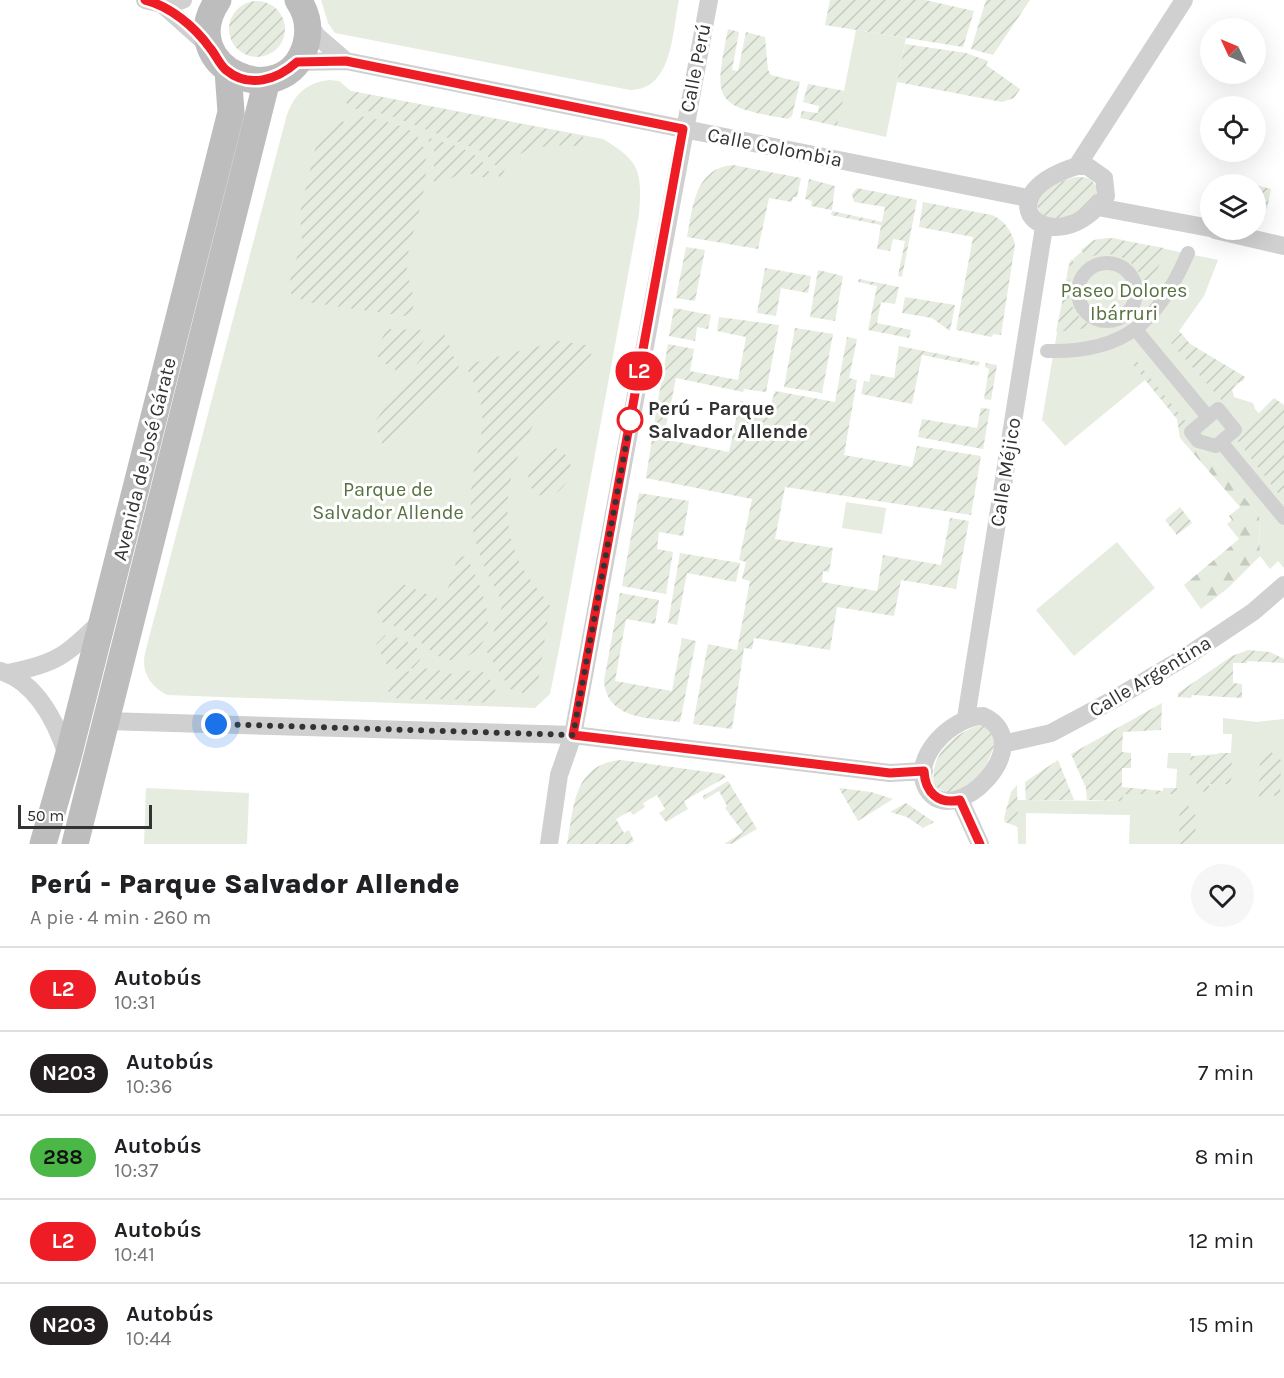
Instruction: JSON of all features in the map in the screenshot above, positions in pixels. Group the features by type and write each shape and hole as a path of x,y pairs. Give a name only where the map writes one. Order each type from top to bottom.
{"main road":[{"path":"218,0 210,16 207,32 210,47 228,71 247,80 267,80 284,74 297,62 308,36 303,11"},
{"name":"Avenida de José Gárate","path":"43,844 68,757 231,112 228,71"},
{"name":"Avenida de José Gárate","path":"75,844 267,80"}],"street":[{"path":"153,2 183,0"},
{"name":"Calle Perú","path":"549,844 559,775 573,735 683,129 709,0"},
{"path":"1077,166 1184,0"},
{"path":"153,2 210,47"},
{"name":"Calle Colombia","path":"303,11 317,36 346,61"},
{"name":"Calle Colombia","path":"297,62 346,61 1028,198"},
{"path":"1077,166 1086,166 1104,178 1106,196 1098,207 1088,216 1066,226 1044,226 1029,215 1028,198 1037,187 1050,177 1077,166"},
{"path":"1098,207 1200,226"},
{"name":"Calle Méjico","path":"966,718 1044,226"},
{"path":"1258,240 1284,246"},
{"path":"1047,351 1092,350 1124,338 1136,330 1168,291 1188,254"},
{"path":"1107,321 1121,317 1134,301 1134,282 1124,268 1106,263 1089,269 1079,284 1080,302 1090,315 1107,321 1124,338"},
{"path":"1134,301 1148,317"},
{"path":"1136,330 1208,417"},
{"path":"1218,409 1235,430 1221,442 1216,446 1198,441 1191,432 1218,409"},
{"path":"1221,442 1284,519"},
{"name":"Calle Argentina","path":"1003,744 1051,733 1111,701 1187,656 1282,593"},
{"path":"4,672 39,667 57,660 73,650 102,620"},
{"path":"4,672 41,700 54,722 68,757"},
{"path":"983,716 991,719 998,725 1003,744 997,764 987,779 960,800 945,801 936,798 928,790 924,771 937,741 949,729 966,718 983,716"},
{"path":"106,721 573,735 890,773 924,771"},
{"path":"960,800 980,844"}],"green space":[{"path":"321,0 679,0 672,43 663,70 655,80 644,87 630,90 335,33 328,23"},
{"path":"830,0 925,0 974,11 963,47 825,25"},
{"path":"986,0 1030,0 993,55 971,49"},
{"path":"251,1 263,1 273,5 281,13 285,29 281,45 273,53 263,57 251,57 241,53 233,45 229,35 229,23 233,13 241,5"},
{"path":"728,29 739,32 732,70 738,71 746,32 765,37 768,70 771,75 800,82 792,116 788,119 745,110 725,97 721,87 721,72"},
{"path":"856,30 906,38 886,137 837,126"},
{"path":"905,44 966,53 988,61 986,65 1020,89 1014,98 1002,102 897,82"},
{"name":"Parque de Salvador Allende","path":"329,80 339,81 351,91 603,139 625,154 632,162 639,178 639,215 560,644 550,694 535,708 167,695 148,678 144,666 145,653 286,118 292,103 301,92 313,84"},
{"path":"808,84 845,91 837,126 800,118 802,111 818,113 819,106 803,102"},
{"path":"351,91 583,136 584,141 577,146 555,145 529,149 508,161 500,181 496,166 484,152 389,115 351,108 343,99"},
{"path":"355,115 387,122 411,131 423,146 426,161 423,195 407,259 407,273 413,305 412,312 405,316 307,302 292,295 288,288 302,240 300,213 318,137 331,120 346,122"},
{"path":"426,137 458,147 477,156 489,172 492,183 490,179 464,172 434,186 434,149"},
{"path":"733,165 801,178 797,197 793,197 792,202 769,198 758,249 687,237 694,201 703,181 720,168"},
{"path":"1076,177 1086,178 1093,182 1097,188 1095,197 1072,218 1043,218 1036,204 1040,198 1053,186"},
{"path":"809,179 835,186 832,210 811,206 812,201 805,199"},
{"path":"857,188 917,200 902,277 898,276 905,241 893,239 890,251 877,249 881,225 831,215 832,211 882,222 885,207 854,202 852,194"},
{"path":"1266,188 1271,189 1266,209"},
{"path":"923,202 992,215 1001,220 1009,230 1015,244 1001,335 993,334 992,337 956,330 973,237 919,227"},
{"path":"1108,238 1164,248 1157,270 1143,288 1138,270 1124,258 1107,254 1089,258 1081,250 1094,240"},
{"name":"Paseo Dolores Ibárruri","path":"1113,238 1218,260 1204,296 1179,331 1190,344 1245,377 1232,390 1234,397 1253,403 1255,409 1284,442 1284,568 1278,561 1270,569 1260,556 1259,515 1207,453 1187,446 1180,438 1177,419 1145,380 1065,446 1042,420 1069,263 1094,240"},
{"path":"686,247 705,250 695,301 676,298"},
{"path":"1071,259 1077,267 1069,284 1070,302 1080,317 1096,327 1056,332"},
{"path":"765,268 811,276 808,293 781,288 776,316 757,313"},
{"path":"818,270 843,276 835,321 810,317"},
{"path":"859,279 899,287 895,304 881,302 877,323 911,330 909,338 868,330 877,286 858,282"},
{"path":"905,297 955,305 950,331 932,318 902,313"},
{"path":"674,308 711,315 708,329 697,327 695,341 669,336"},
{"path":"719,317 779,325 766,392 744,389 743,392 676,378 670,408 657,406 668,344 694,349 690,371 738,380 746,337 717,331"},
{"path":"795,328 833,334 822,393 784,387"},
{"path":"387,329 424,330 426,337 410,361 399,372 381,361 375,352"},
{"path":"440,332 447,337 452,355 459,362 457,376 389,443 383,444 379,439 376,420"},
{"path":"1181,333 1190,344 1245,377 1243,381 1236,383 1232,390 1234,397 1225,404 1171,343"},
{"path":"847,337 857,339 849,378 857,380 844,455 912,467 917,446 981,456 971,515 785,487 775,539 833,548 829,572 823,571 822,582 877,591 883,555 941,565 950,518 969,521 956,589 901,580 894,616 837,607 830,650 754,638 752,649 744,648 732,729 693,724 708,644 737,650 750,581 742,579 746,562 739,560 752,499 646,478 656,412 668,415 664,439 729,452 740,401 770,407 775,391 835,402"},
{"path":"559,341 586,345 593,358 558,391 540,415 518,456 511,478 508,524 513,546 523,569 550,606 538,682 533,691 523,693 510,689 487,652 503,603 479,552 472,526 471,495 482,433 482,419 477,389 468,371 473,363"},
{"path":"899,346 980,362 978,366 922,355 912,404 861,394 864,381 869,382 871,374 894,378"},
{"path":"1134,358 1187,423 1179,430 1177,419 1130,361"},
{"path":"986,363 997,365 991,400 984,399 989,369 985,367"},
{"path":"1274,398 1284,405 1284,494 1281,497 1237,440 1248,424"},
{"path":"981,408 990,409 983,449 918,437 922,419 977,428"},
{"path":"1187,446 1207,453 1259,515 1260,556 1228,588 1201,609 1184,585 1239,539 1227,524 1232,520 1229,516 1240,507"},
{"path":"552,447 565,454 570,464 570,474 565,484 557,492 548,496 539,495 531,487 529,468 536,457"},
{"path":"639,493 689,501 683,536 659,532 657,549 673,552 666,594 622,586"},
{"path":"846,502 886,508 882,534 842,528"},
{"path":"1180,507 1192,523 1177,535 1165,520"},
{"path":"1117,542 1155,588 1074,656 1036,610"},
{"path":"680,553 740,563 736,582 687,573 677,625 668,623"},
{"path":"466,556 483,594 488,623 486,635 479,647 468,656 455,660 442,658 406,631 379,621 377,610 392,589 403,584 443,601 455,569 456,558"},
{"path":"620,593 659,600 655,624 626,619 615,681 672,691 682,638 696,641 680,722 632,715 621,710 607,694 604,681"},
{"path":"385,635 403,639 418,649 420,660 413,668 400,670 387,665 376,644"},
{"path":"1248,650 1270,652 1284,659 1284,663 1247,661 1247,663 1233,663 1233,683 1242,684 1242,698 1192,695 1191,698 1178,697 1178,693 1232,656"},
{"path":"431,668 452,674 479,669 488,676 497,694 492,701 481,703 450,699 400,699 393,698 386,688 390,678 405,672"},
{"path":"1162,703 1161,730 1123,732 1122,752 1131,753 1131,768 1122,768 1122,787 1163,791 1163,788 1177,788 1177,794 1123,794 1122,801 1087,800 1086,788 1071,754"},
{"path":"1223,718 1257,722 1284,719 1284,844 1129,844 1130,815 1026,813 1026,844 1018,844 1017,800 1122,801 1122,788 1163,791 1163,788 1176,788 1177,769 1167,768 1168,753 1191,753 1191,756 1231,753 1232,734 1223,734"},
{"path":"986,724 996,739 989,759 980,774 967,786 948,794 935,786 935,764 947,745 965,731"},
{"path":"1271,752 1281,760 1280,798 1273,795 1259,798 1260,759"},
{"path":"1191,753 1191,756 1218,756 1218,753 1232,753 1231,784 1209,784 1209,798 1189,774"},
{"path":"621,760 723,774 726,777 684,801 688,809 666,822 659,813 665,809 657,795 643,803 645,807 633,815 630,811 616,819 624,833 629,830 634,841 629,844 567,844 575,802 585,779 593,770 605,763"},
{"path":"1058,760 1074,800 1026,800 1025,782"},
{"path":"728,781 757,829 731,844 724,844 743,832 725,808 727,806 719,791 704,800 703,796"},
{"path":"1017,785 1018,827 1005,822 1004,818 1011,792"},
{"path":"146,788 249,793 247,844 144,844"},
{"path":"839,788 871,792 893,799 858,821"},
{"path":"906,803 934,822 923,828 907,817 890,812"},
{"path":"1180,803 1186,803 1196,816 1195,844 1179,844"}],"bus line":[{"name":"L2","path":"145,0 162,4 210,47 217,61 228,71 247,80 267,80 284,74 297,62 346,61 683,129 573,735 890,773 924,771 924,781 928,790 936,798 945,801 960,800 980,844"}],"place":[{"name":"Perú - Parque Salvador Allende","path":"630,420"}],"route":[{"path":"216,724 573,735 631,417 630,420"}]}
